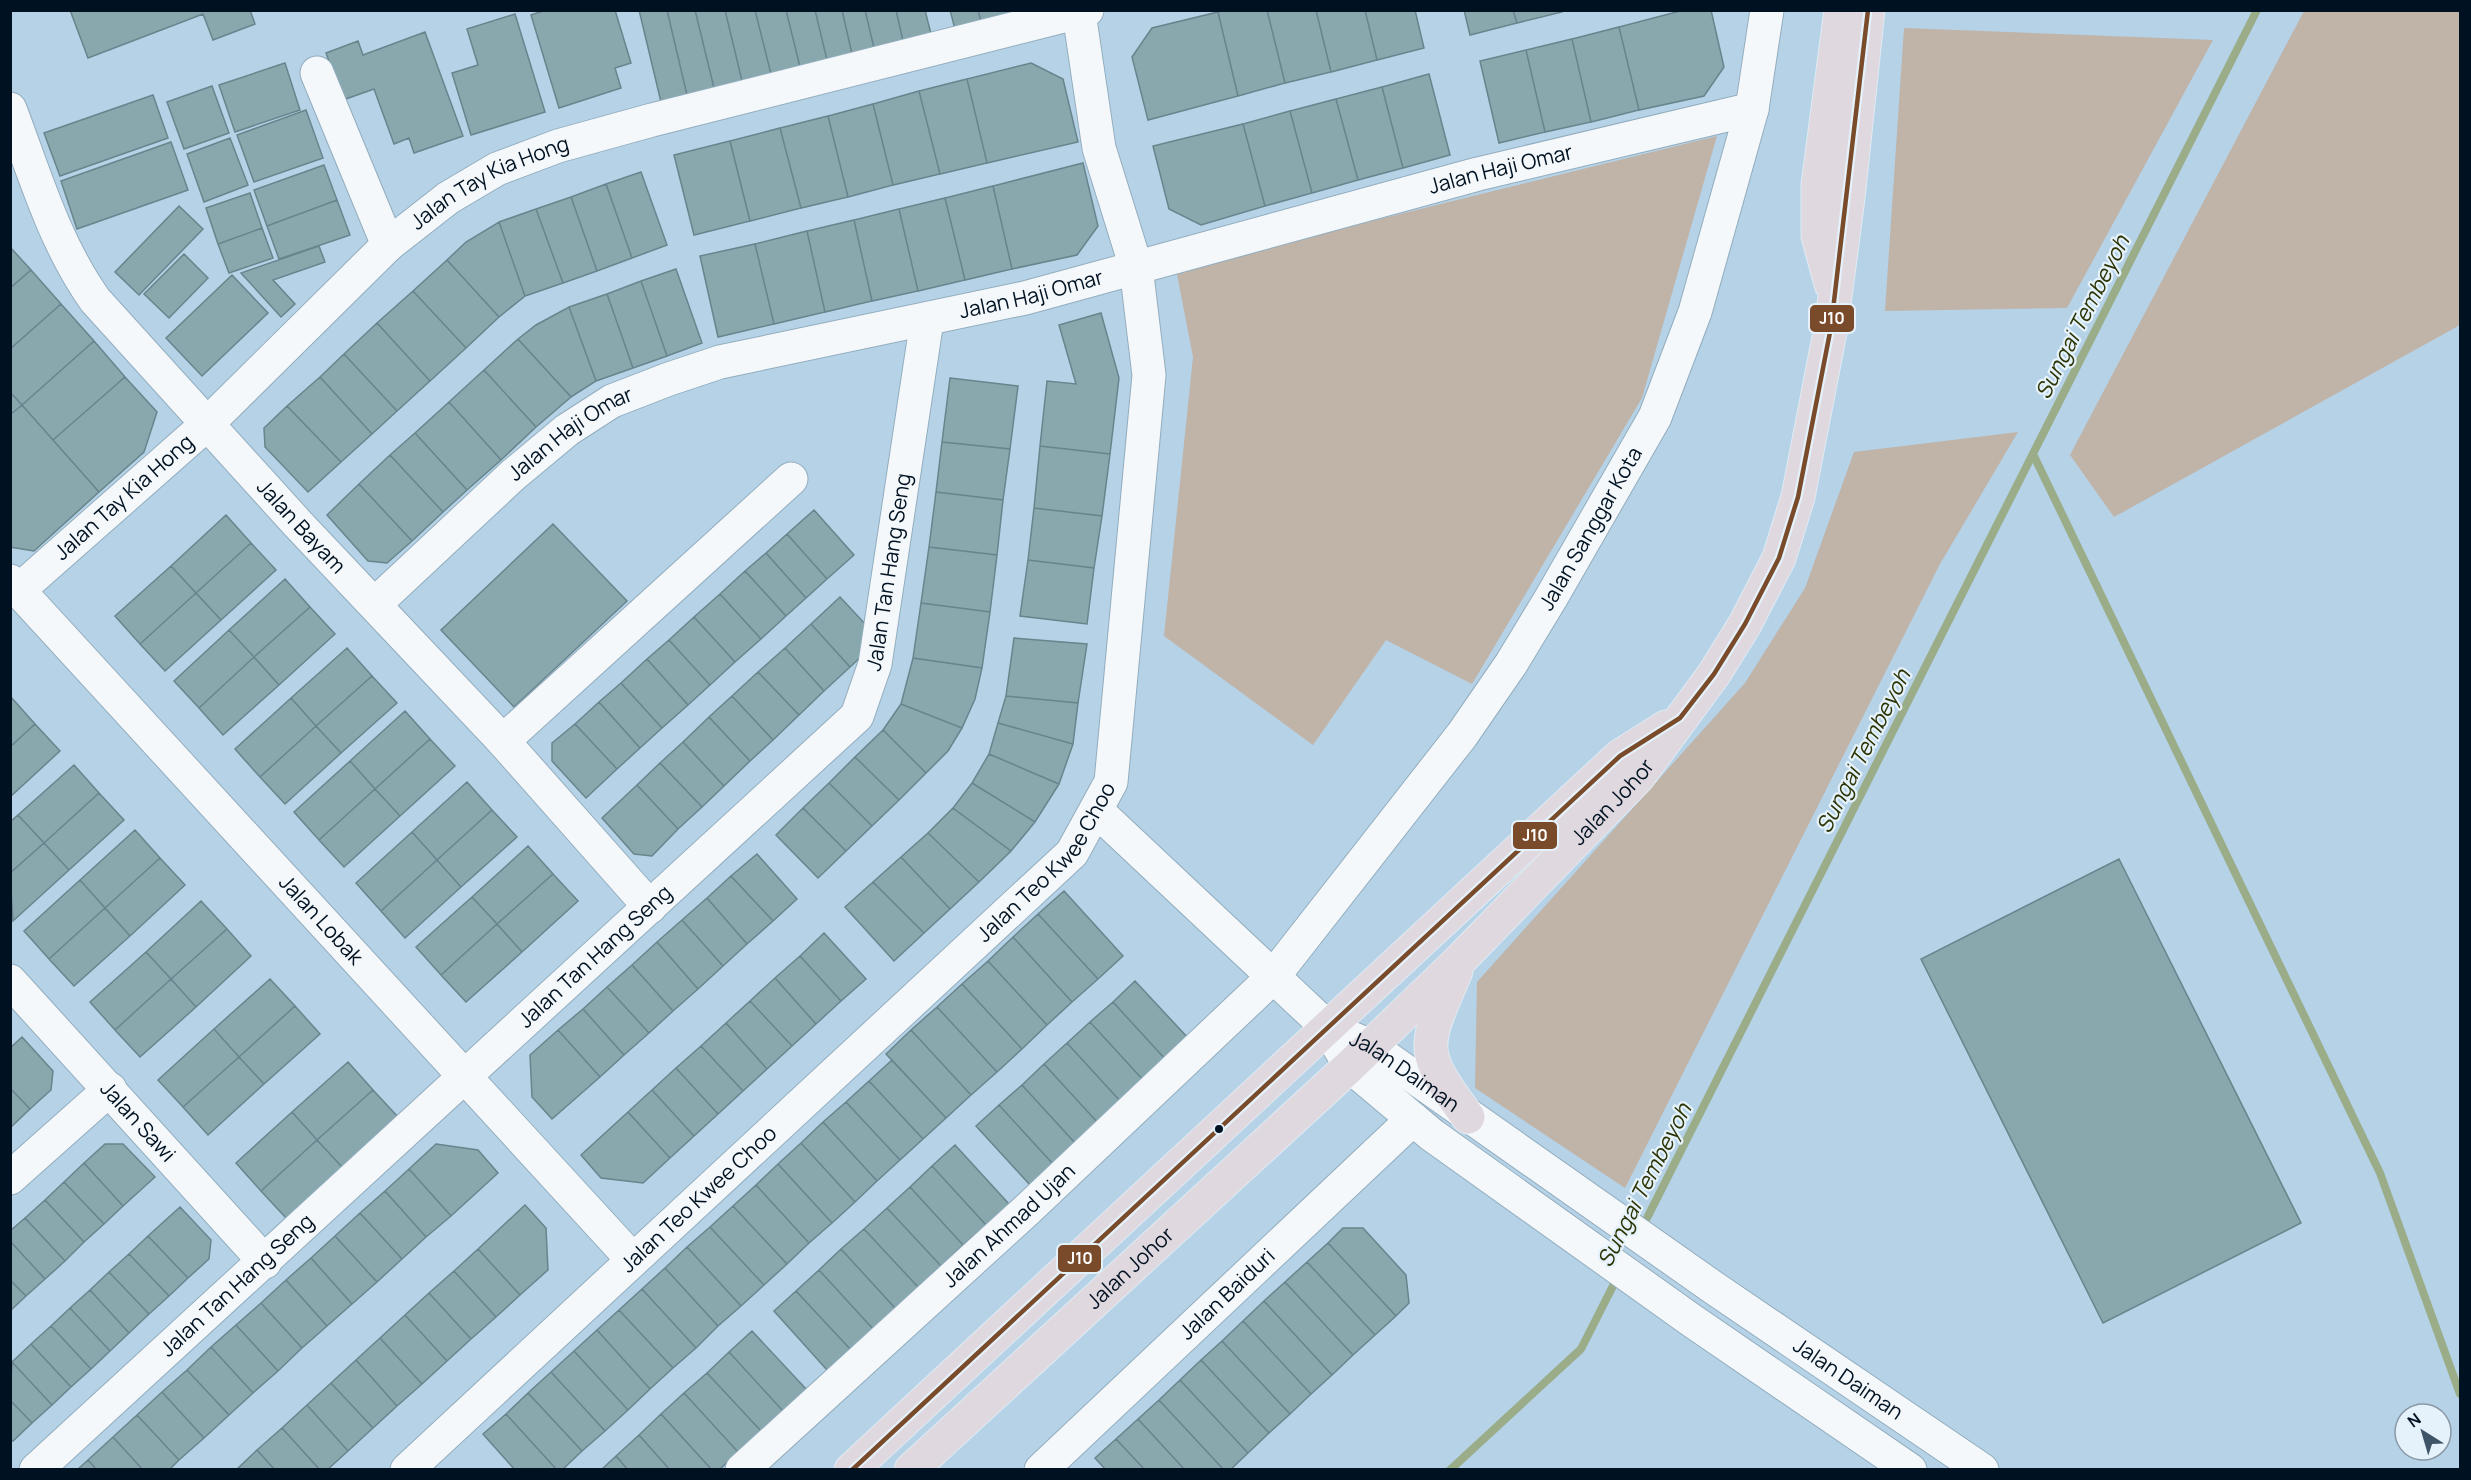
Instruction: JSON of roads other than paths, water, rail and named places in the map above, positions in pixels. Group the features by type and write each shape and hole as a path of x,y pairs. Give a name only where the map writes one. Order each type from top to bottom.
{"highway":[{"path":"1834,297 1818,236 1818,185 1841,10"},
{"name":"Jalan Johor","path":"911,1470 1360,1056 1461,959 1639,776 1680,717 1714,674 1745,624 1779,558 1798,496 1820,391 1834,297 1848,198 1868,10"},
{"name":"Jalan Johor","path":"851,1470 1620,756 1680,717"},
{"path":"1461,959 1432,1029 1429,1043 1431,1061 1439,1079 1468,1117"}],"street":[{"name":"Jalan Sanggar Kota","path":"1272,978 1462,735 1511,664 1655,417 1695,312 1752,109 1767,10"},
{"name":"Jalan Tay Kia Hong","path":"15,585 206,424 388,245 448,198 497,169 558,146 1083,12"},
{"name":"Jalan Teo Kwee Choo","path":"407,1470 1071,853 1111,782 1149,375 1136,267 1099,148 1083,12"},
{"path":"317,73 388,245"},
{"name":"Jalan Bayam","path":"10,109 56,233 76,273 95,300 206,424 503,741 650,907"},
{"name":"Jalan Haji Omar","path":"375,604 513,475 567,430 612,401 720,362 1025,298 1478,174 1752,109"},
{"name":"Jalan Tan Hang Seng","path":"36,1470 857,716 875,664 927,320"},
{"path":"503,741 791,480"},
{"name":"Jalan Lobak","path":"15,585 633,1260"},
{"name":"Jalan Daiman","path":"1096,810 1272,978 1360,1056 1413,1119 1691,1320 1910,1470"},
{"name":"Jalan Ahmad Ujan","path":"742,1470 1029,1208 1272,978"},
{"name":"Jalan Sawi","path":"10,981 265,1262"},
{"name":"Jalan Daiman","path":"1360,1056 1468,1117 1982,1470"},
{"path":"10,1178 110,1089"},
{"name":"Jalan Baiduri","path":"1041,1470 1413,1119"}],"waterway":[{"name":"Sungai Tembeyoh","path":"1642,1228 2257,10"},
{"path":"2033,454 2380,1173 2460,1394"},
{"name":"Sungai Tembeyoh","path":"1450,1470 1581,1349 1618,1276"}]}
